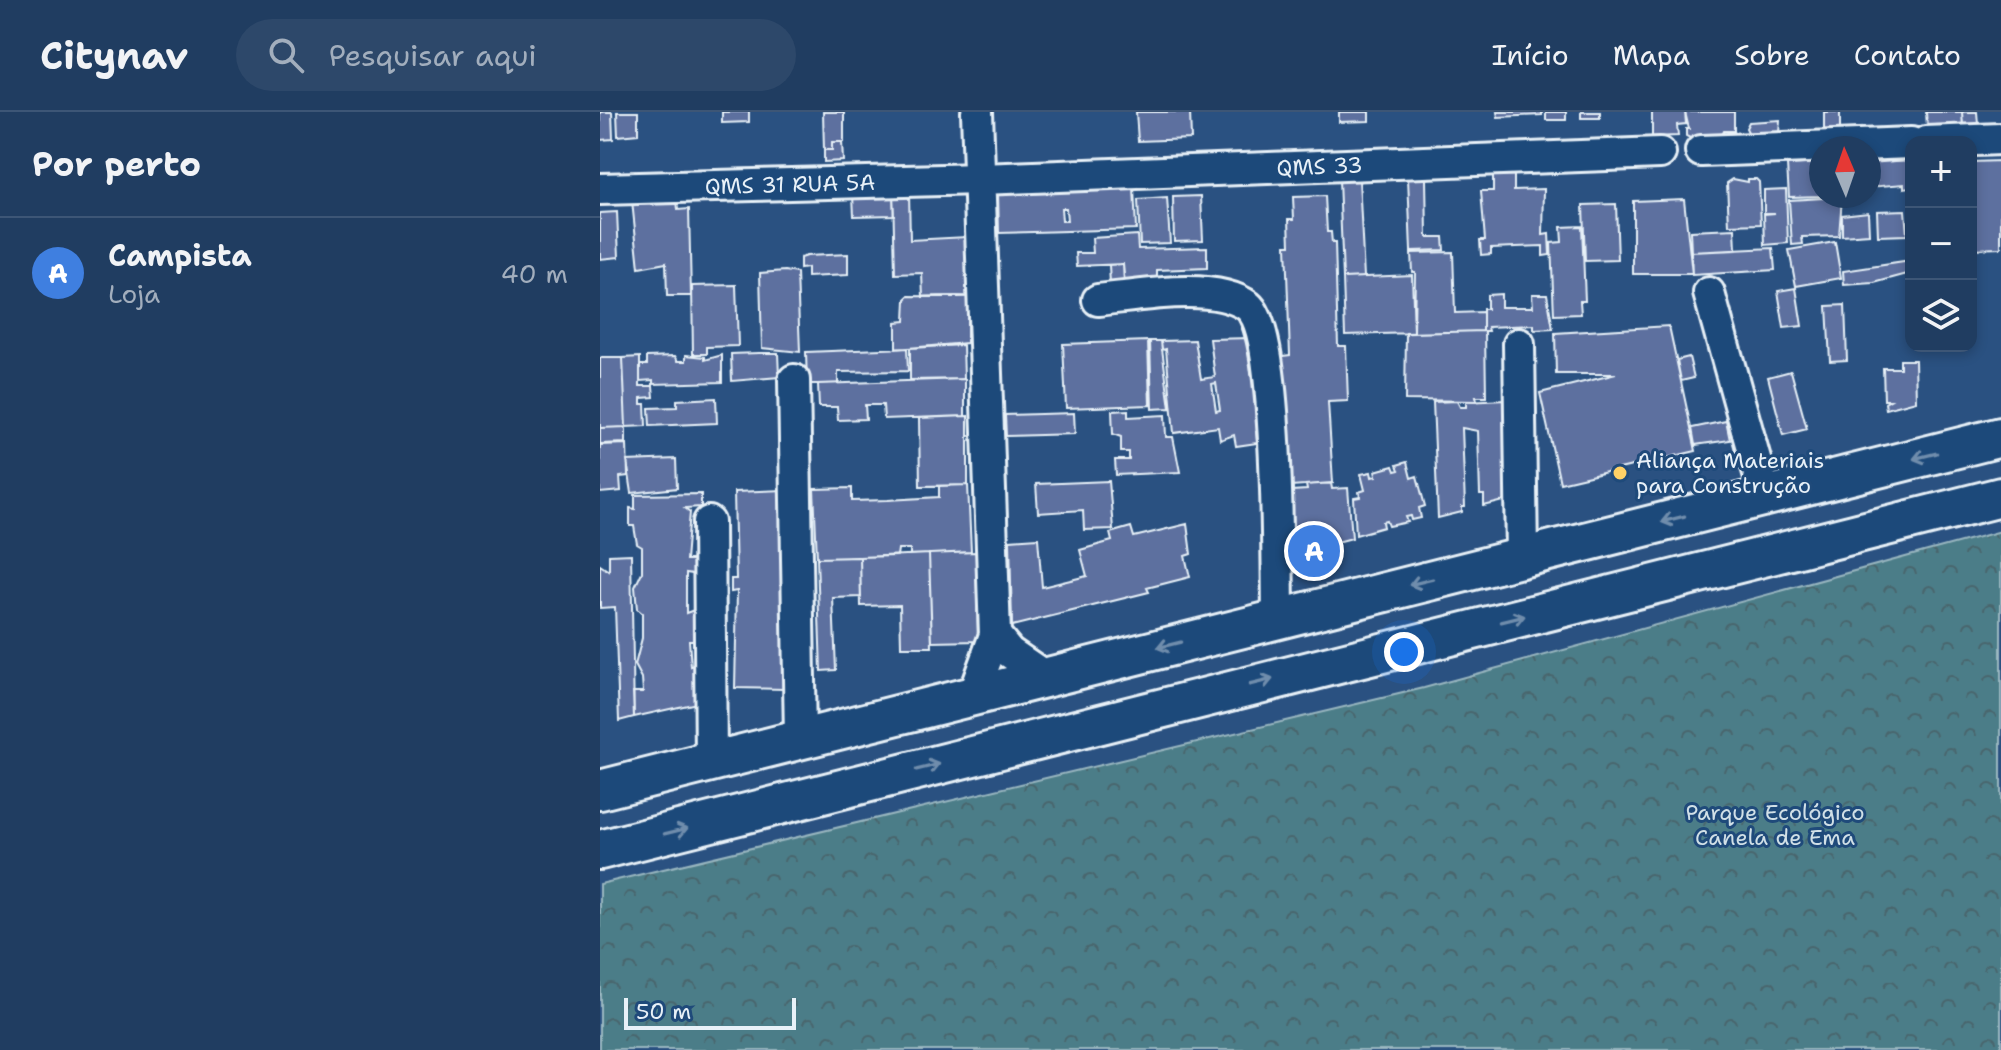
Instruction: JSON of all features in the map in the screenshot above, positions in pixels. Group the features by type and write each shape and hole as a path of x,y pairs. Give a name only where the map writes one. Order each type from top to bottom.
{"main road":[{"path":"600,790 974,693 2001,437"},
{"path":"600,850 2001,497"},
{"path":"1461,572 1473,628"}],"street":[{"path":"974,693 995,635 977,112"},
{"path":"1977,140 2001,139"},
{"path":"1701,151 1905,143"},
{"name":"QMS 33","path":"980,179 1660,153"},
{"name":"QMS 31 RUA 5A","path":"600,189 980,179"},
{"path":"1098,300 1185,292 1225,296 1249,307 1261,323 1272,426 1278,618"},
{"path":"1709,293 1765,495"},
{"path":"1519,344 1522,557"},
{"path":"794,380 800,738"},
{"path":"709,522 711,762"},
{"path":"995,635 1009,652 1044,676"}],"green space":[{"name":"Parque Ecológico Canela de Ema","path":"2001,531 2001,1050 600,1050 600,884 1424,688"}],"building":[{"path":"600,112 612,112 613,139 600,140"},
{"path":"617,112 638,112 638,134 618,136"},
{"path":"722,112 749,112 749,122 722,123"},
{"path":"823,112 844,112 844,142 832,142 832,150 824,150"},
{"path":"1136,112 1190,112 1191,139 1138,141"},
{"path":"1339,112 1369,112 1369,121 1339,122"},
{"path":"1497,112 1542,112 1542,115 1498,117"},
{"path":"1546,112 1566,112 1566,120 1546,120"},
{"path":"1581,112 1600,112 1600,118 1581,118"},
{"path":"1652,112 1685,112 1686,124 1677,125 1678,136 1652,137"},
{"path":"1685,112 1734,112 1734,131 1724,131 1721,137 1690,138 1686,136 1686,129 1689,129"},
{"path":"1824,112 1840,112 1840,130 1824,130"},
{"path":"1926,112 1962,112 1963,128 1927,127"},
{"path":"1962,112 1977,112 1978,124 1963,125"},
{"path":"1780,120 1779,133 1749,134 1746,128 1749,122"},
{"path":"832,142 842,142 843,161 824,162 824,150 832,150"},
{"path":"1905,160 1905,188 1904,184 1881,186 1881,162"},
{"path":"2001,161 2001,248 1977,249 1977,162"},
{"path":"1809,164 1809,196 1789,197 1787,165"},
{"path":"1514,175 1514,190 1544,189 1543,235 1549,234 1550,255 1543,256 1543,246 1491,248 1491,254 1481,255 1480,240 1485,240 1481,191 1493,191 1493,176"},
{"path":"1408,178 1426,178 1427,237 1443,237 1444,250 1411,251"},
{"path":"1359,179 1364,277 1343,278 1339,180"},
{"path":"1733,179 1748,182 1748,179 1756,179 1759,182 1761,224 1729,225 1727,183"},
{"path":"1134,188 1136,229 999,233 998,193","holes":["1061,208 1066,208 1067,221 1062,221"]},
{"path":"1786,189 1788,243 1765,245 1764,214 1775,213 1764,213 1764,190"},
{"path":"909,192 910,240 967,237 968,296 923,297 922,273 895,274 893,193"},
{"path":"893,193 894,215 854,216 853,195"},
{"path":"1201,196 1203,240 1174,241 1173,197"},
{"path":"1325,196 1327,232 1331,232 1332,243 1335,243 1338,346 1346,346 1348,401 1328,402 1333,483 1291,486 1282,356 1290,355 1286,245 1290,245 1289,219 1294,219 1293,197"},
{"path":"1167,198 1170,243 1140,244 1138,200"},
{"path":"1684,199 1692,274 1633,274 1633,201"},
{"path":"1809,199 1809,208 1841,208 1839,236 1802,237 1803,244 1792,245 1789,200"},
{"path":"677,200 678,210 689,209 691,296 667,296 666,263 639,268 632,201"},
{"path":"1616,204 1618,260 1585,261 1583,205"},
{"path":"1905,210 1905,235 1878,236 1877,211"},
{"path":"617,212 619,257 600,259 600,213"},
{"path":"1868,212 1869,234 1842,236 1842,215"},
{"path":"1582,226 1585,301 1580,301 1581,314 1554,315 1551,243 1562,242 1561,227"},
{"path":"1735,229 1736,250 1691,252 1690,231"},
{"path":"1137,235 1138,249 1207,247 1207,268 1157,270 1157,286 1125,286 1123,264 1077,266 1076,253 1093,253 1092,238"},
{"path":"1835,242 1841,278 1796,286 1789,250"},
{"path":"1773,248 1775,270 1692,275 1691,252"},
{"path":"1453,252 1455,313 1483,312 1483,331 1414,333 1415,272 1412,272 1411,253"},
{"path":"848,254 848,275 807,277 807,268 800,269 800,258 806,256"},
{"path":"1905,262 1905,275 1874,283 1844,285 1843,271"},
{"path":"1123,264 1124,285 1110,285 1109,265"},
{"path":"760,273 797,273 800,352 762,348"},
{"path":"1412,275 1414,333 1345,335 1343,278"},
{"path":"736,285 738,346 707,347 707,354 693,354 692,286"},
{"path":"1796,288 1802,326 1784,328 1778,291"},
{"path":"1501,294 1501,307 1533,307 1532,294 1547,294 1553,329 1534,330 1534,325 1488,327 1489,331 1483,331 1483,309 1487,309 1487,295"},
{"path":"909,296 967,297 967,343 896,349 896,322 905,321 906,299"},
{"path":"1845,305 1847,360 1830,361 1827,306"},
{"path":"1669,326 1696,451 1560,483 1540,393 1616,374 1556,374 1555,333"},
{"path":"1485,331 1486,397 1476,397 1477,401 1405,400 1406,333"},
{"path":"1251,338 1265,431 1256,432 1257,443 1236,446 1234,435 1220,440 1218,427 1174,433 1166,349 1162,350 1161,341 1195,340 1201,379 1215,377 1210,339","holes":["1216,383 1220,410 1216,411 1212,384"]},
{"path":"1148,341 1150,405 1066,408 1063,344"},
{"path":"1150,341 1161,341 1170,408 1152,409"},
{"path":"963,345 964,379 910,380 910,348"},
{"path":"907,348 908,371 838,372 838,384 807,384 806,352"},
{"path":"778,353 779,377 732,381 731,354"},
{"path":"686,355 705,357 705,360 722,355 722,382 653,384 653,380 640,381 640,365 647,365 647,357 675,356 678,361 686,361"},
{"path":"640,357 640,386 653,386 654,397 641,398 641,404 645,404 646,426 626,427 623,358"},
{"path":"1689,357 1694,378 1681,381 1677,360"},
{"path":"600,358 623,358 626,427 600,428"},
{"path":"1900,360 1915,360 1916,401 1886,409 1885,403 1890,400 1884,400 1883,368 1900,368"},
{"path":"1791,371 1807,429 1783,435 1768,377"},
{"path":"965,379 965,416 884,419 883,405 865,405 866,419 838,420 837,407 819,407 818,384"},
{"path":"716,398 717,423 650,426 649,408 677,407 677,400"},
{"path":"1505,400 1508,500 1484,506 1484,495 1480,495 1478,431 1462,428 1465,507 1462,507 1462,512 1438,518 1433,402 1457,401 1460,407 1466,407 1466,402"},
{"path":"1128,410 1128,417 1165,415 1166,437 1173,437 1180,472 1116,475 1115,460 1129,460 1129,452 1121,452 1121,437 1113,434 1112,411"},
{"path":"1074,413 1075,434 1006,436 1005,415"},
{"path":"968,416 968,485 920,486 919,418"},
{"path":"1726,421 1730,440 1695,445 1692,428"},
{"path":"626,427 626,443 600,444 600,428"},
{"path":"627,444 628,476 620,477 621,491 600,493 600,445"},
{"path":"676,459 677,488 632,493 627,461"},
{"path":"1407,462 1411,478 1417,476 1425,506 1419,508 1421,518 1412,520 1411,516 1406,517 1408,522 1389,526 1387,521 1383,522 1384,527 1356,535 1354,498 1360,497 1359,492 1365,490 1361,474 1371,472 1372,477 1376,476 1375,471 1393,466 1395,471 1399,470 1397,465"},
{"path":"1109,481 1113,529 1084,530 1083,510 1038,513 1036,484"},
{"path":"1331,483 1332,489 1348,488 1352,538 1296,553 1291,491 1307,490 1306,485"},
{"path":"968,485 971,552 910,555 910,549 898,549 897,556 817,558 814,489 852,488 852,501 939,497 939,486"},
{"path":"784,490 784,507 780,507 786,549 782,549 782,577 786,577 784,689 735,688 737,591 731,592 731,579 736,579 734,492"},
{"path":"701,494 701,507 685,508 690,512 686,560 693,560 693,574 686,573 686,613 694,610 693,640 689,640 691,667 697,663 697,703 634,717 633,692 643,692 642,678 635,665 642,638 642,613 637,609 635,587 642,572 642,547 637,544 634,526 630,526 630,508 635,509 635,495"},
{"path":"1187,524 1191,554 1185,556 1190,577 1147,588 1149,592 1012,626 1010,540 1038,538 1042,587 1087,576 1080,550 1112,541 1110,533 1131,527 1134,537"},
{"path":"976,552 978,641 932,642 929,554"},
{"path":"631,554 634,717 619,721 615,607 600,608 600,565 609,571 609,555"},
{"path":"929,554 932,647 901,647 900,605 861,606 860,557"},
{"path":"860,557 861,597 833,598 836,670 821,671 817,558"}],"place":[{"name":"Aliança Materiais para Construção","path":"1620,473"},
{"name":"Campista","path":"1314,551"}]}
